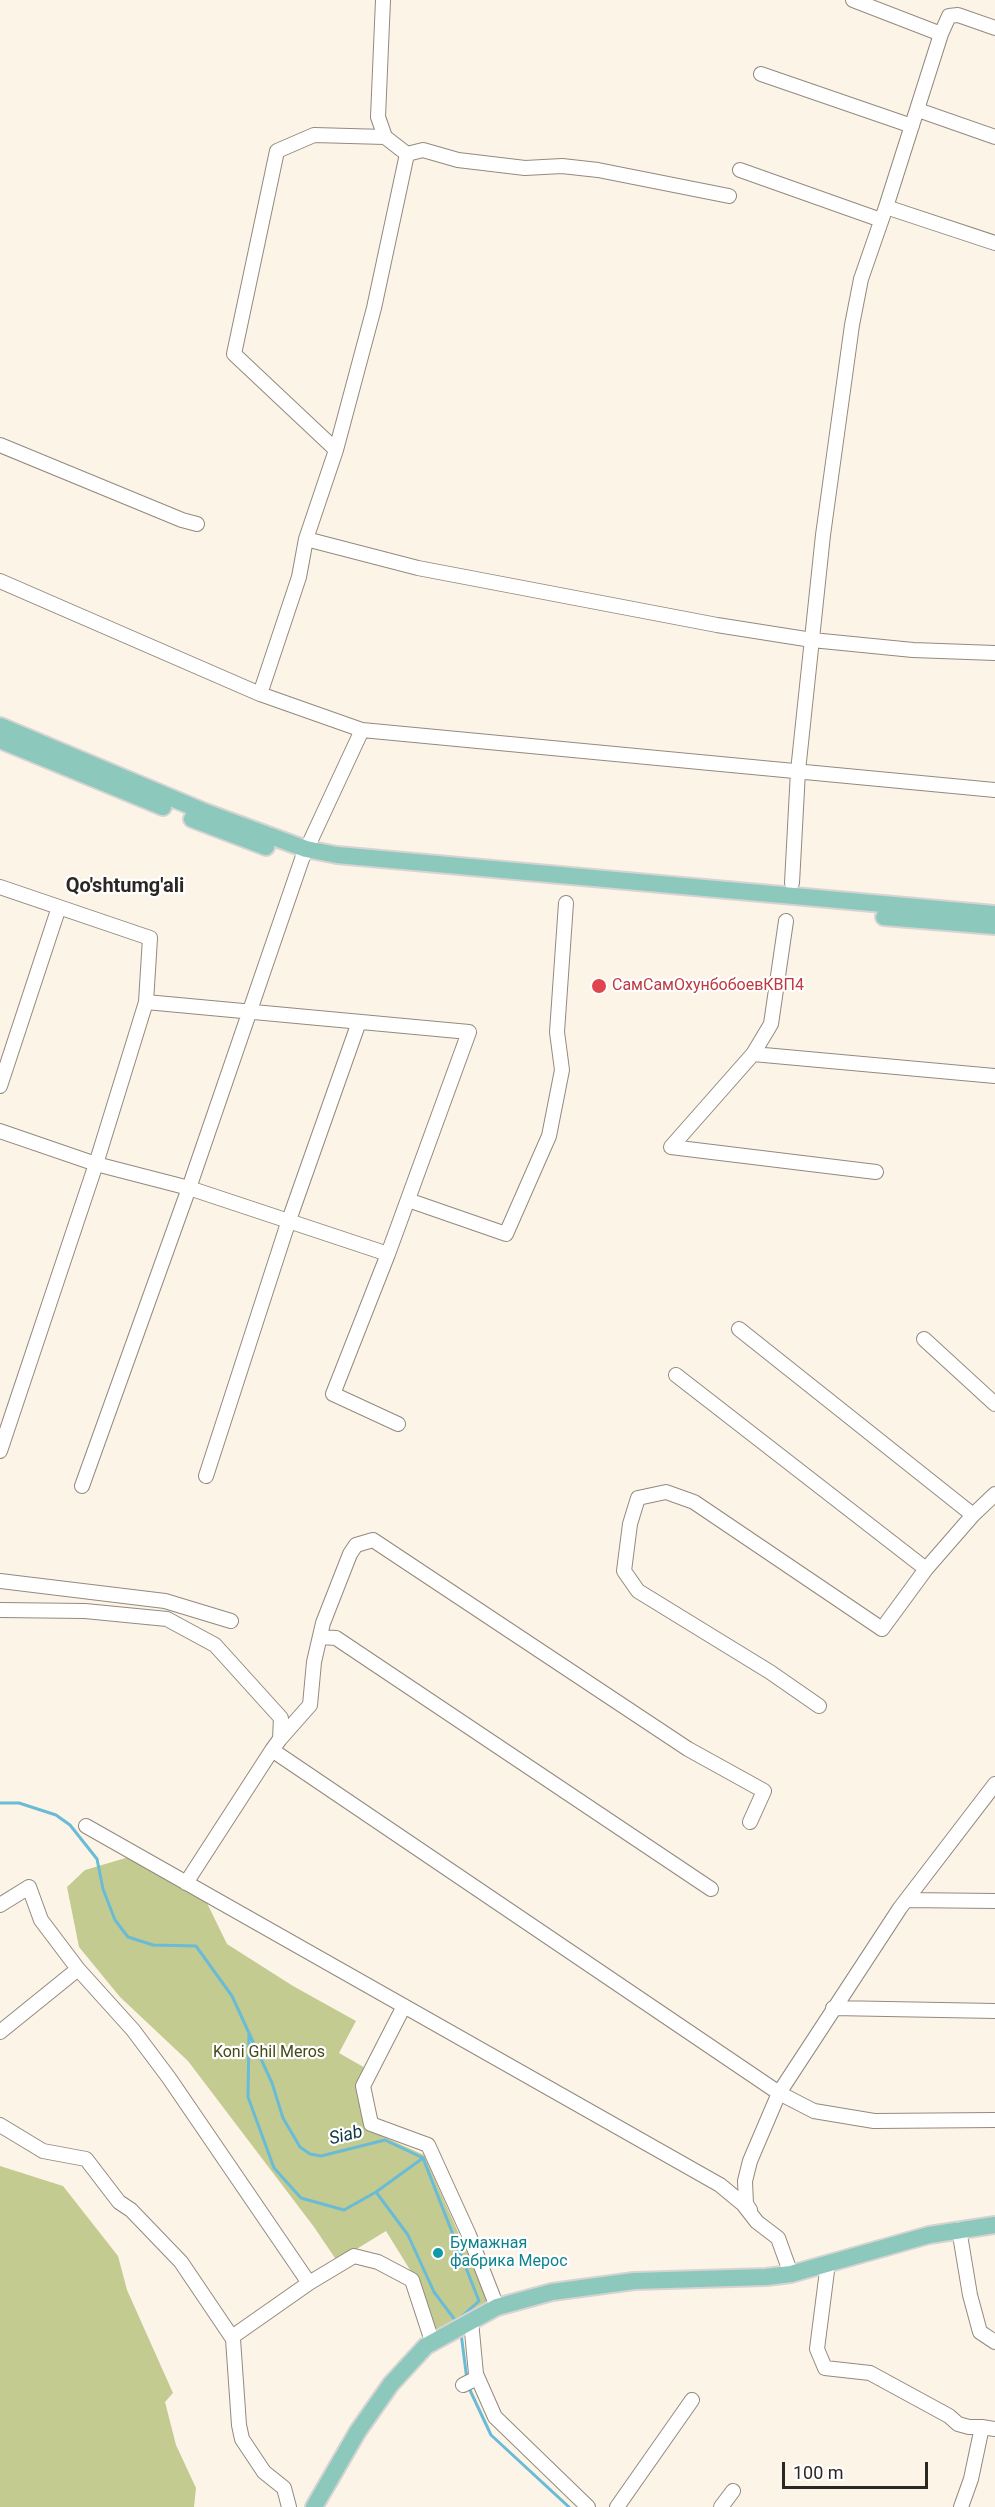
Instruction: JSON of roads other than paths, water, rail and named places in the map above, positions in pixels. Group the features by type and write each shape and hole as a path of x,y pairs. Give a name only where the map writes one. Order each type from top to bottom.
{"main road":[{"path":"0,726 304,854 995,914"},
{"path":"0,740 218,829 348,867 995,926"},
{"path":"314,2507 358,2431 391,2384 426,2346 497,2307 552,2292 634,2281 766,2277 791,2274 959,2229 995,2225"}],"street":[{"path":"383,0 378,117 385,137 407,154"},
{"path":"853,0 941,33"},
{"path":"792,883 798,771 812,640 852,325 861,279 918,110 941,33 949,16 958,15 995,28"},
{"path":"761,74 912,126"},
{"path":"918,110 995,137"},
{"path":"336,450 234,354 277,151 314,135 385,137"},
{"path":"407,154 423,150 458,160 525,168 562,165 729,196"},
{"path":"260,694 299,577 306,539 336,450 374,308 407,154"},
{"path":"740,170 884,214 995,243"},
{"path":"0,445 182,520 197,524"},
{"path":"306,539 418,568 586,601 812,640 913,650 995,652"},
{"path":"0,582 260,694 362,730 995,790"},
{"path":"82,1486 189,1188 304,854 362,730"},
{"path":"0,887 150,938 146,1002 96,1164 0,1452"},
{"path":"408,1200 506,1234 549,1136 562,1070 557,1032 566,903"},
{"path":"0,1086 59,907"},
{"path":"786,921 771,1024 753,1054 671,1147 876,1172"},
{"path":"146,1002 469,1032 388,1254 333,1394 398,1424"},
{"path":"206,1476 288,1223 359,1022"},
{"path":"753,1054 995,1076"},
{"path":"0,1131 96,1164 189,1188 288,1223 388,1254"},
{"path":"740,1329 973,1515"},
{"path":"924,1340 995,1404"},
{"path":"676,1375 926,1569"},
{"path":"819,1706 770,1672 638,1591 624,1571 630,1524 638,1498 666,1492 693,1502 882,1629 926,1569 973,1515 995,1494"},
{"path":"186,1883 276,1744 310,1705 320,1637 350,1554 356,1545 373,1540 668,1736 764,1791 750,1822"},
{"path":"0,1581 165,1601 231,1621"},
{"path":"0,1610 86,1611 167,1619 215,1645 281,1718 276,1744"},
{"path":"320,1637 336,1638 711,1889"},
{"path":"276,1744 779,2093 814,2111 874,2121 995,2120"},
{"path":"757,2222 746,2204 745,2181 750,2161 779,2093 906,1900 995,1784"},
{"path":"86,1826 720,2185 743,2204 757,2222 778,2238 791,2274"},
{"path":"0,1905 28,1887 40,1920 78,1969 133,2030 169,2078 309,2283"},
{"path":"906,1900 995,1901"},
{"path":"0,2032 78,1969"},
{"path":"404,2006 363,2086 371,2124 428,2145 469,2235 497,2307"},
{"path":"833,2008 995,2011"},
{"path":"0,2126 43,2151 86,2159 118,2202 131,2210 181,2262 232,2337 242,2439 250,2455 264,2472 284,2488 289,2507"},
{"path":"959,2229 970,2295 980,2332 995,2342"},
{"path":"232,2337 309,2283 354,2256 378,2262 412,2280 429,2335 441,2337"},
{"path":"828,2263 818,2349 825,2368 870,2373 949,2416 958,2424 988,2428 961,2507"},
{"path":"471,2321 472,2381 496,2419 551,2469 588,2507"},
{"path":"617,2507 692,2400"},
{"path":"721,2507 733,2491"}],"waterway":[{"name":"Siab","path":"0,1803 19,1803 56,1815 70,1825 97,1859 103,1889 115,1920 128,1937 153,1945 196,1946 232,1996 272,2083 283,2118 300,2147 310,2154 321,2156 385,2140 423,2158 376,2192 408,2235 434,2292 458,2324"},
{"path":"249,2032 248,2097 274,2168 301,2198 344,2210 376,2192"},
{"path":"423,2158 479,2301 459,2319"},
{"name":"Siab","path":"461,2333 467,2380"},
{"name":"Siab","path":"468,2386 491,2435 569,2507"}],"place":[{"name":"СамСамОхунбобоевКВП4","path":"599,986"},
{"name":"Бумажная фабрика Мерос","path":"438,2253"}],"district":[{"name":"Qo'shtumg'ali","path":"125,887"}],"park label":[{"name":"Koni Ghil Meros","path":"269,2053"}]}
